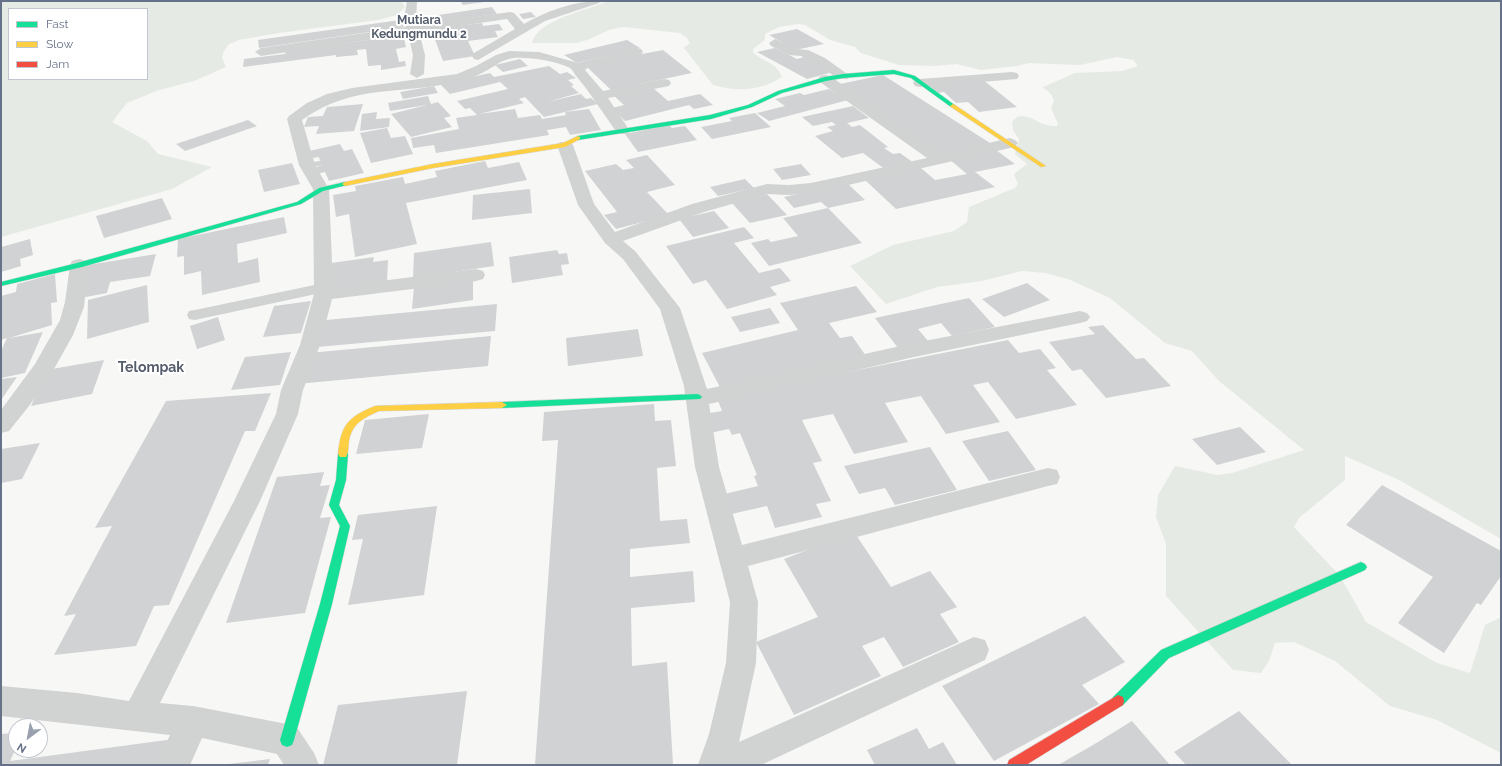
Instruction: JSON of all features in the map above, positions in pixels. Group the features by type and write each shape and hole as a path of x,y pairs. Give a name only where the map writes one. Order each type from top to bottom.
{"street":[{"path":"412,1 410,19 414,29 418,55 417,74"},
{"path":"468,61 522,28 586,2"},
{"path":"261,52 414,29 507,10 516,24 522,28"},
{"path":"775,43 793,52 804,53 843,76"},
{"path":"356,90 444,81 481,69 500,57 514,54 535,55 579,67 586,63 637,52"},
{"path":"579,67 578,70 600,96 623,131"},
{"path":"137,717 247,501 287,414 292,390 310,345 324,291 321,189 315,181 304,154 294,119 316,103 330,97 368,85 439,69"},
{"path":"1,284 79,265 299,203 321,189 433,166 565,145 579,137 711,117 750,106 780,92 825,79 843,76 894,72 913,77 964,114 1043,166"},
{"path":"920,83 1012,76"},
{"path":"825,79 939,159"},
{"path":"600,96 664,83"},
{"path":"611,239 698,208 767,189 778,191 824,185 917,166 939,159 1010,143"},
{"path":"565,145 586,205 611,239 629,255 670,308 697,398 707,467 744,602 741,663 725,734 715,765"},
{"path":"1,425 20,402 61,339 74,309 79,265"},
{"path":"324,291 476,275"},
{"path":"1,702 77,708 137,717 193,721 294,752 326,604 345,526 334,505 341,480 344,435 351,423 363,414 378,408 556,404 697,398 906,351 1080,317"},
{"path":"732,559 1048,477"},
{"path":"1014,765 1118,702 1165,654 1361,567"},
{"path":"725,765 974,650"},
{"path":"173,765 193,721"}],"lane":[{"path":"195,315 324,291"}],"shaded area":[{"path":"1,1 401,1 405,7 397,15 378,20 279,33 239,40 229,44 224,51 222,58 226,67 194,81 159,90 127,103 112,122 147,141 158,154 212,167 172,189 1,237"},
{"path":"608,1 1501,1 1501,539 1399,480 1345,456 1345,480 1299,518 1294,527 1340,576 1366,622 1437,663 1470,673 1485,625 1501,617 1501,753 1437,720 1390,706 1335,661 1294,642 1275,643 1269,661 1261,673 1233,670 1166,596 1166,544 1156,517 1158,495 1175,466 1218,475 1232,473 1304,450 1219,381 1192,351 1165,343 1110,298 1068,279 1045,273 1022,271 982,281 937,287 886,304 850,266 893,245 954,231 967,222 969,207 1015,188 1018,184 1014,174 1027,164 1015,154 1019,139 1013,130 1012,122 1020,116 1025,116 1043,124 1057,126 1058,124 1051,108 1054,101 1051,94 1043,87 1075,73 1122,71 1138,66 1133,60 1117,57 1080,65 1029,63 1017,66 981,70 957,64 933,66 899,65 861,53 855,47 830,40 805,25 799,24 779,27 765,34 765,40 754,48 753,52 773,65 782,77 774,82 757,88 731,89 713,85 684,48 690,43 687,38 680,33 623,27 609,30 577,43 532,43 536,35 543,28 553,22"}],"building":[{"path":"460,1 483,1 484,2 463,5"},
{"path":"492,7 497,14 421,25 418,18"},
{"path":"531,12 536,17 523,19 519,14"},
{"path":"400,20 404,27 259,48 258,40"},
{"path":"482,23 483,26 499,24 503,30 495,31 498,37 468,41 475,56 443,61 431,29"},
{"path":"797,29 824,44 795,50 769,35"},
{"path":"403,34 406,47 396,49 399,62 405,61 406,66 381,70 381,65 368,66 366,49 357,50 358,55 336,57 336,55 243,67 244,59 285,54 286,51"},
{"path":"627,40 640,48 577,63 564,55"},
{"path":"775,48 797,59 804,57 833,72 807,79 757,52"},
{"path":"663,50 692,73 611,90 585,65"},
{"path":"520,59 528,66 503,72 495,65"},
{"path":"549,66 560,74 567,72 576,78 568,80 574,85 571,86 579,93 547,102 581,94 586,99 591,98 598,104 544,117 525,97 519,99 524,103 479,114 515,109 518,118 540,115 542,119 566,115 565,112 589,109 601,130 570,135 566,127 547,130 549,135 436,153 434,145 413,148 411,138 459,129 456,118 477,115 470,108 465,109 457,101 508,89 500,82 450,94 440,84 490,73 494,77"},
{"path":"883,75 990,143 942,155 840,84"},
{"path":"982,79 1017,107 979,112 968,102 956,103 944,92 937,93 929,85"},
{"path":"434,86 438,93 403,99 400,92"},
{"path":"652,87 668,101 700,94 713,105 694,109 689,105 625,121 612,108 624,105 613,95"},
{"path":"829,89 848,100 769,121 757,113 785,106 775,99 800,93 804,95"},
{"path":"428,96 431,104 438,102 451,116 444,118 452,127 411,137 391,114 427,105 390,111 388,103"},
{"path":"363,104 354,131 316,134 319,126 304,127 308,117 323,116 327,107"},
{"path":"853,106 869,118 847,123 852,127 860,125 888,147 884,148 893,154 900,153 914,163 886,170 863,153 842,158 815,136 833,131 827,127 836,125 832,122 813,126 802,117"},
{"path":"377,112 376,119 390,118 389,127 360,131 362,114"},
{"path":"755,113 771,127 712,139 701,127 732,121 729,118"},
{"path":"248,120 257,126 185,151 176,144"},
{"path":"669,125 672,128 685,126 697,140 638,152 625,134"},
{"path":"387,128 391,138 405,136 413,154 371,163 360,133"},
{"path":"340,144 344,151 352,149 364,173 329,181 325,172 317,174 314,168 322,165 314,167 312,162 320,161 319,157 313,158 309,151"},
{"path":"996,150 1015,164 975,172 995,187 896,209 865,180 921,168 935,180 967,174 949,159"},
{"path":"647,155 675,185 647,192 669,215 616,229 604,215 617,212 585,171 616,164 623,170 634,168 626,160"},
{"path":"485,161 488,168 519,162 527,180 406,203 417,244 355,257 349,214 336,217 333,195 356,191 355,186 403,177 405,184 437,177 435,171"},
{"path":"292,163 300,184 264,192 258,170"},
{"path":"801,164 811,175 782,180 773,169"},
{"path":"745,179 754,188 718,196 710,187"},
{"path":"847,183 865,200 828,208 821,202 794,208 784,197"},
{"path":"530,189 532,213 472,220 473,195"},
{"path":"767,194 787,215 750,223 731,202"},
{"path":"162,198 172,219 104,238 96,216"},
{"path":"828,208 862,243 769,266 751,243 768,239 771,242 798,236 783,218"},
{"path":"714,211 729,228 693,237 679,219"},
{"path":"284,217 287,233 237,244 238,263 258,258 260,282 202,295 201,271 184,275 184,256 177,257 178,239"},
{"path":"744,227 754,238 734,243 759,273 780,268 791,281 770,287 777,295 727,309 706,280 693,284 666,246"},
{"path":"30,239 33,255 20,259 21,266 1,272 1,247"},
{"path":"491,242 494,266 413,278 414,253"},
{"path":"557,250 559,254 567,253 569,264 561,265 563,275 512,283 509,257"},
{"path":"156,254 150,276 110,282 107,293 75,299 88,265"},
{"path":"374,257 373,262 388,260 387,282 327,291 331,263"},
{"path":"55,274 57,302 51,303 52,325 9,338 43,332 25,373 1,378 1,351 7,338 1,340 1,296 16,292 17,284"},
{"path":"473,279 473,300 412,309 414,286"},
{"path":"1027,283 1050,300 1004,317 982,299"},
{"path":"147,285 149,322 87,339 88,300"},
{"path":"856,286 877,312 829,323 840,338 852,336 866,356 722,391 702,353 798,330 780,303"},
{"path":"969,298 995,327 952,336 941,323 918,329 928,341 898,348 875,318"},
{"path":"311,301 301,333 263,337 274,306"},
{"path":"497,304 495,331 317,347 326,320"},
{"path":"770,308 780,323 740,332 731,317"},
{"path":"218,317 225,340 197,349 190,326"},
{"path":"1103,325 1136,359 1144,358 1171,386 1106,398 1081,369 1072,371 1049,342 1095,334 1088,327"},
{"path":"638,329 643,356 568,366 566,338"},
{"path":"491,336 488,366 297,384 309,353"},
{"path":"1008,340 1019,353 1040,349 1056,368 1047,370 1077,405 1016,419 988,382 973,385 1000,422 946,434 921,396 885,403 908,442 854,454 833,414 802,420 822,461 813,463 831,501 816,504 822,517 775,528 767,506 727,515 720,495 758,486 754,476 757,475 740,433 732,435 729,429 710,433 703,414 722,411 717,398"},
{"path":"291,352 280,385 231,390 245,357"},
{"path":"104,360 92,394 31,406 46,370"},
{"path":"17,377 1,400 1,379"},
{"path":"271,393 255,431 245,431 169,605 154,606 136,646 54,655 76,614 64,616 112,526 95,528 166,401"},
{"path":"654,404 655,421 671,420 676,466 657,468 660,521 687,519 690,543 630,549 630,577 693,571 695,602 631,608 632,666 667,662 673,765 535,765 558,440 542,441 544,412"},
{"path":"429,414 422,448 356,454 365,420"},
{"path":"1240,427 1266,452 1217,465 1192,439"},
{"path":"1008,431 1036,470 989,481 962,441"},
{"path":"40,443 22,479 1,483 1,449"},
{"path":"930,447 957,490 895,505 885,488 859,494 844,466"},
{"path":"324,472 320,486 330,485 320,518 331,517 305,613 226,623 277,477"},
{"path":"1382,485 1501,551 1501,576 1481,605 1477,603 1444,653 1398,623 1433,577 1346,525"},
{"path":"437,506 424,595 348,605 363,539 352,540 358,515"},
{"path":"854,532 891,587 930,571 957,607 940,614 959,642 903,667 884,637 862,646 881,676 794,715 756,642 818,617 784,559"},
{"path":"1085,616 1125,662 1082,685 1099,704 994,761 942,686"},
{"path":"467,691 457,765 323,765 338,705"},
{"path":"1239,711 1292,765 1186,765 1174,752"},
{"path":"1132,721 1170,765 1058,765 1093,745"},
{"path":"917,728 929,749 943,742 957,765 875,765 867,750"},
{"path":"1,734 8,734 8,758 11,758 10,761 32,758 48,758 48,756 174,739 164,765 1,765"},
{"path":"270,759 268,765 229,765 229,764"}],"traffic: fast":[{"path":"578,138 711,117 750,106 780,92 825,79 843,76 894,72 913,77 953,106"},
{"path":"1,284 79,265 299,203 321,189 345,184"},
{"path":"502,405 697,397"},
{"path":"287,740 326,604 345,526 334,505 341,480 343,454"},
{"path":"1118,701 1165,654 1361,567"}],"traffic: slow":[{"path":"953,106 1043,166"},
{"path":"345,184 433,166 565,145 578,138"},
{"path":"343,454 345,436 351,424 355,419 378,408 502,405"}],"traffic: jam":[{"path":"1014,765 1118,701"}],"district":[{"name":"Mutiara Kedungmundu 2","path":"419,27"},
{"name":"Telompak","path":"151,368"}]}
